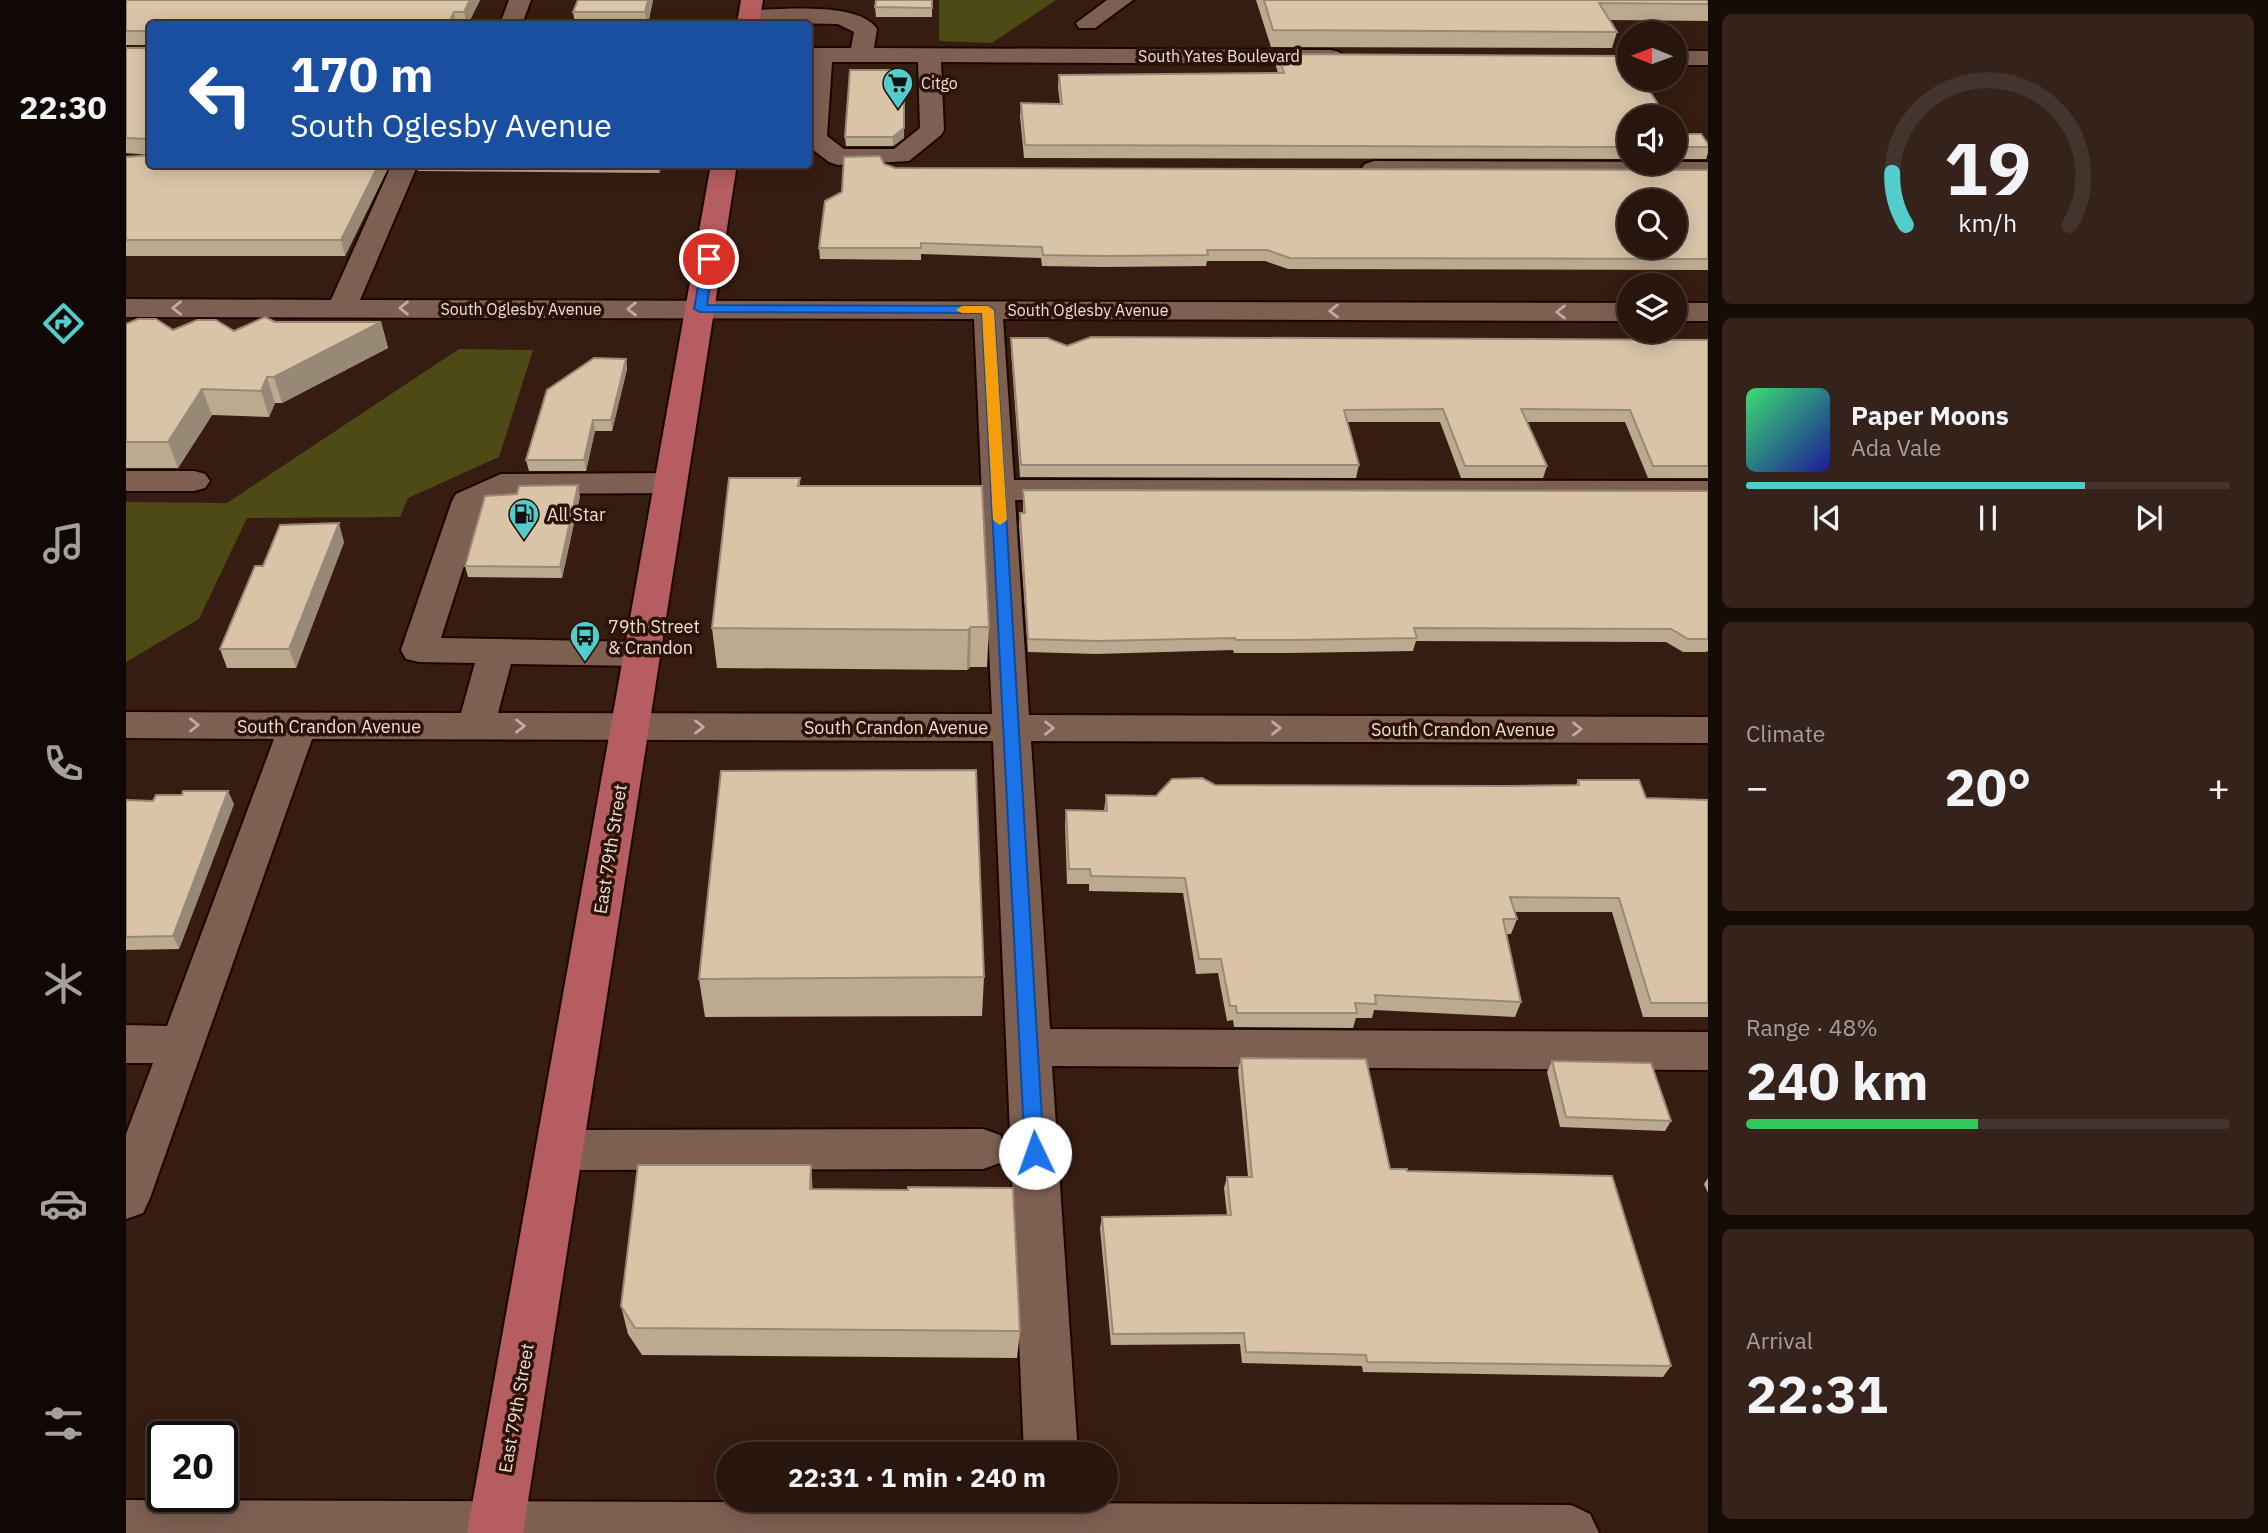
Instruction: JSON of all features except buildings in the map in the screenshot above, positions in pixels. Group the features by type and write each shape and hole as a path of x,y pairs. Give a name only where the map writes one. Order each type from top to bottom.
{"main road":[{"name":"East 79th Street","path":"495,1531 723,168"}],"street":[{"path":"512,21 520,0"},
{"path":"1087,23 1122,0"},
{"path":"750,14 842,17 866,29 861,55"},
{"path":"812,117 815,55"},
{"name":"South Yates Boulevard","path":"815,55 1349,57"},
{"path":"812,139 838,157 900,156 932,130 929,56"},
{"path":"342,308 403,168"},
{"path":"895,168 922,168"},
{"path":"1349,169 1708,170"},
{"name":"South Oglesby Avenue","path":"126,308 1617,312"},
{"path":"988,310 1050,1442"},
{"path":"1687,312 1708,312"},
{"path":"126,481 194,481"},
{"path":"642,653 419,650 468,501 501,484 671,484"},
{"path":"999,490 1708,491"},
{"path":"476,726 496,651"},
{"name":"South Crandon Avenue","path":"126,725 1708,730"},
{"path":"126,1198 298,726"},
{"path":"126,1044 182,1045"},
{"path":"1029,1047 1708,1052"},
{"path":"560,1150 983,1149"},
{"path":"126,1528 495,1531 1055,1521 1571,1533"}],"shaded area":[{"path":"939,0 1056,0 992,43 939,41"},
{"path":"459,349 533,350 499,457 408,498 400,517 247,518 199,619 126,662 126,502 227,503"}],"slow traffic":[{"path":"962,310 988,310 1000,520"}],"place":[{"name":"Citgo","path":"898,110"},
{"name":"All Star","path":"524,541"},
{"name":"79th Street & Crandon","path":"585,663"}],"route":[{"path":"709,259 700,309 988,310 1035,1153"}]}
